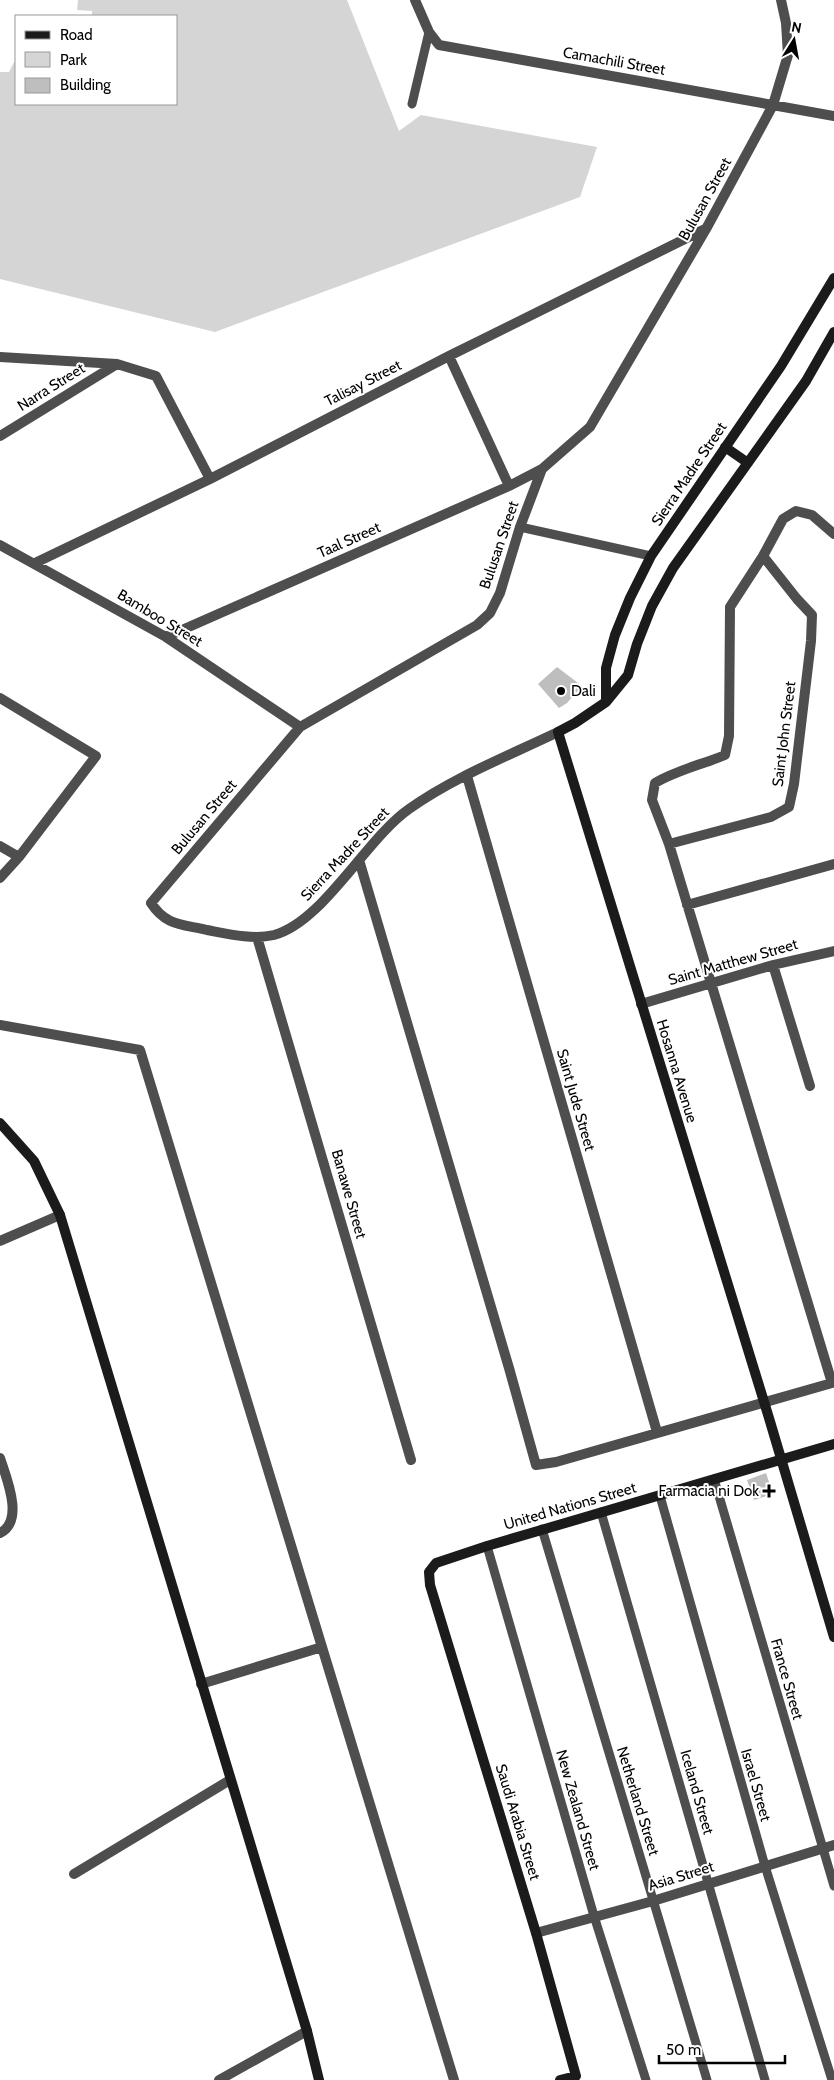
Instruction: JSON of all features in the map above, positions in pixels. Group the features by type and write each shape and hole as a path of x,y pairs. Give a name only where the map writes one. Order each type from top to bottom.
{"street":[{"name":"Camachili Street","path":"415,0 429,32 439,45 834,116"},
{"name":"Bulusan Street","path":"151,903 300,727 476,625 490,613 500,594 520,527 542,469 590,427 706,229 773,105 788,55 786,23 780,0"},
{"name":"Talisay Street","path":"35,563 210,479 448,356 706,229"},
{"name":"Sierra Madre Street","path":"606,702 606,668 615,635 630,598 651,556 725,446 782,366 834,278"},
{"name":"Sierra Madre Street","path":"151,903 159,915 171,922 234,935 257,937 275,935 294,927 311,913 381,833 408,809 466,776 558,732 592,713 606,702 628,675 637,644 649,614 673,568 806,381 834,332"},
{"path":"448,356 509,486"},
{"path":"0,357 117,364 156,376 210,479"},
{"name":"Narra Street","path":"0,436 117,364"},
{"path":"725,446 748,463"},
{"name":"Taal Street","path":"166,637 509,486 542,469"},
{"path":"359,860 536,1465 556,1462 832,1383 669,844 652,800 655,783 670,774 724,755 728,736 730,607 763,556 783,519 796,511 812,515 834,534"},
{"name":"Bamboo Street","path":"0,545 166,637 300,727"},
{"name":"Saint John Street","path":"669,844 770,817 789,807 794,784 812,615 797,600 763,556"},
{"path":"0,698 96,756 19,857 0,878"},
{"name":"Hosanna Avenue","path":"558,732 764,1401 834,1637"},
{"name":"Saint Jude Street","path":"466,776 657,1432"},
{"path":"0,846 19,857"},
{"path":"687,905 834,864"},
{"name":"Banawe Street","path":"257,937 411,1460"},
{"name":"Saint Matthew Street","path":"641,1004 773,965 834,951"},
{"path":"773,965 810,1086"},
{"path":"0,1025 140,1050 454,2080"},
{"path":"0,1122 34,1161 60,1215 307,2032 319,2080"},
{"path":"0,1241 60,1215"},
{"name":"United Nations Street","path":"429,1572 436,1563 487,1546 834,1444"},
{"path":"0,1458 13,1501 12,1518 3,1532 0,1533"},
{"name":"Saudi Arabia Street","path":"429,1572 430,1584 536,1933 577,2078"},
{"path":"201,1684 322,1647"},
{"path":"74,1874 230,1780"},
{"name":"Asia Street","path":"536,1933 653,1901 834,1845"},
{"path":"219,2080 307,2032"},
{"path":"560,2080 577,2078"}],"lane":[{"path":"412,104 429,32"},
{"path":"520,527 651,556"},
{"name":"France Street","path":"714,1479 834,1886"},
{"name":"Israel Street","path":"660,1496 765,1866 832,2080"},
{"name":"Iceland Street","path":"602,1512 765,2080"},
{"name":"Netherland Street","path":"542,1529 707,2080"},
{"name":"New Zealand Street","path":"487,1546 594,1916 646,2080"}],"green space":[{"path":"78,0 347,0 399,131 421,115 597,147 580,197 215,332 0,279 0,72 9,72 15,62 15,105 178,105 178,15 92,15 92,11 77,10"}],"building":[{"name":"Dali","path":"557,667 582,686 567,703 559,708 538,684"},
{"path":"766,1473 773,1494 754,1500 747,1480"}],"place":[{"name":"Dali","path":"561,691"},
{"name":"Farmacia ni Dok","path":"769,1491"}]}
